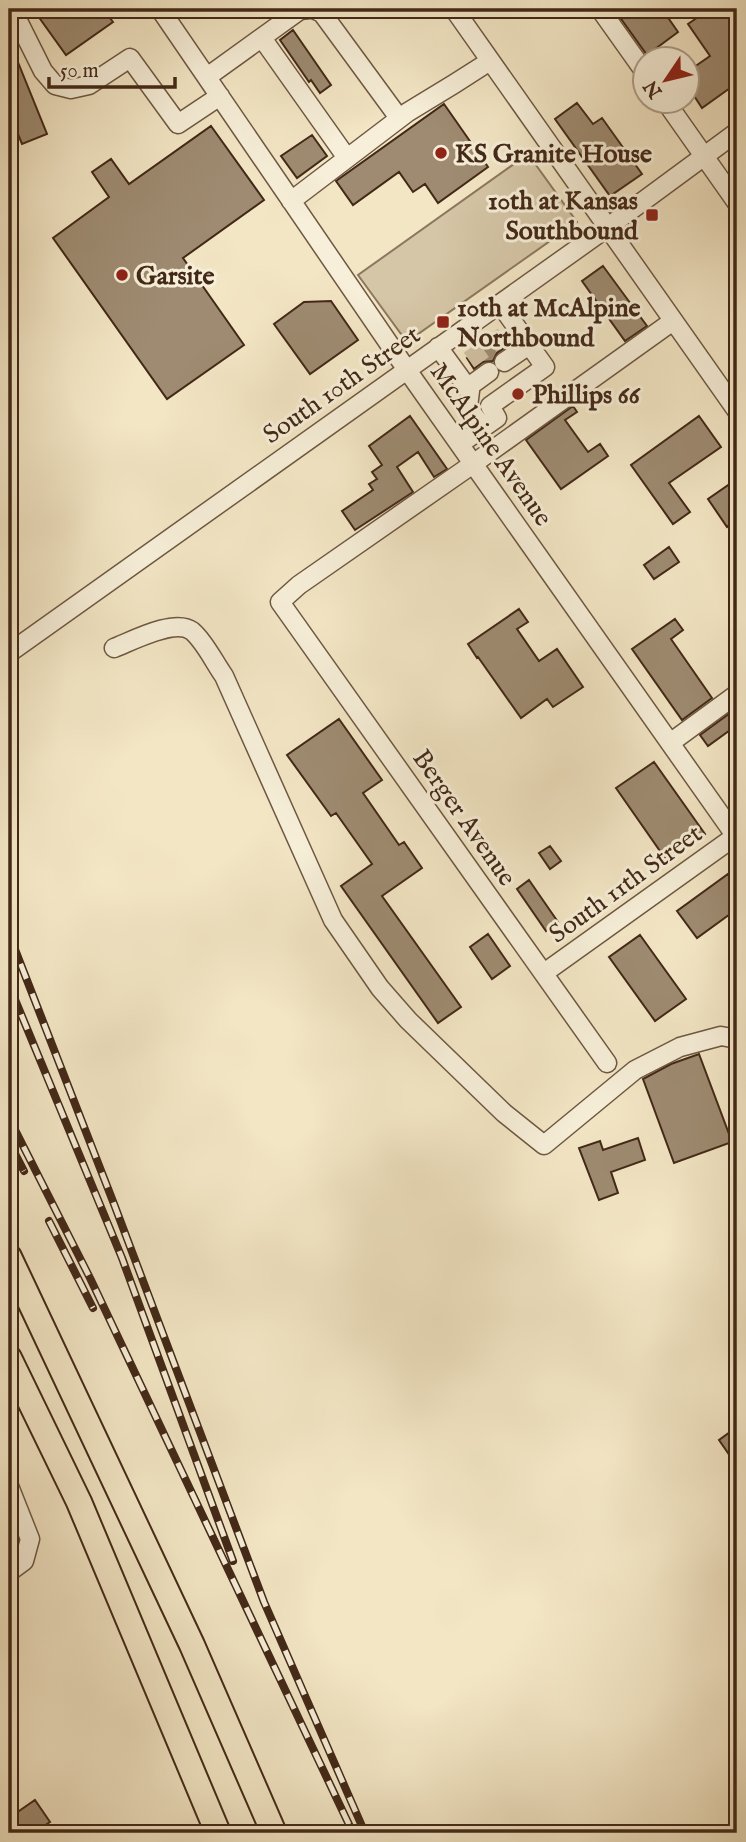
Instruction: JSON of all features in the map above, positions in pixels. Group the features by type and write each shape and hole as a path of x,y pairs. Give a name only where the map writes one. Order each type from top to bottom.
{"highway":[{"path":"9,1257 192,1645 274,1833"},
{"path":"9,1358 79,1502 218,1833"}],"street":[{"path":"12,9 43,71 55,85 71,89 89,85 130,58 178,124 220,96"},
{"name":"McAlpine Avenue","path":"160,9 407,370 737,836"},
{"path":"207,77 300,10 311,9 322,13 399,118"},
{"path":"454,9 737,411"},
{"path":"600,9 630,51"},
{"path":"262,38 347,158"},
{"path":"291,201 399,118 490,61"},
{"path":"676,116 737,203"},
{"name":"South 10th Street","path":"9,653 439,348 737,132"},
{"path":"489,406 545,367 529,345 510,331 500,304"},
{"path":"473,464 673,321"},
{"path":"505,362 529,345"},
{"path":"439,348 462,365 468,390 468,407 483,428"},
{"path":"468,390 489,373"},
{"path":"460,444 498,418 483,396 468,390"},
{"name":"Berger Avenue","path":"473,464 299,585 280,602 607,1063"},
{"path":"114,648 168,627 180,626 191,631 202,643 224,676 333,920 380,988 408,1020 504,1113 544,1145 635,1070 680,1046 721,1036 737,1039"},
{"path":"670,743 737,694"},
{"name":"South 11th Street","path":"544,973 737,836"},
{"path":"9,1486 30,1539 24,1561 9,1572"}],"shaded area":[{"path":"528,154 577,222 411,339 401,334 358,275"}],"building":[{"path":"33,9 103,9 113,22 66,55"},
{"path":"614,9 662,9 678,32 659,46 641,46"},
{"path":"710,9 722,9 737,30 737,83 702,108 700,63 710,56 688,24"},
{"path":"293,30 331,85 320,93 311,80 309,82 280,40"},
{"path":"9,40 47,134 22,144 9,112"},
{"path":"577,103 593,124 602,118 642,174 610,196 555,119"},
{"name":"KS Granite House","path":"444,104 488,167 438,203 425,184 413,192 399,172 353,205 336,181"},
{"name":"Garsite","path":"211,126 264,200 183,258 244,345 167,399 53,238 109,197 92,172 111,159 129,184"},
{"path":"312,135 327,156 297,178 281,156"},
{"path":"603,266 647,326 625,341 582,281"},
{"path":"331,301 358,340 310,374 274,324 304,302"},
{"path":"502,335 509,345 497,353 493,361 483,362 474,369 467,358"},
{"path":"573,406 577,412 565,420 588,452 600,444 608,456 561,489 526,440"},
{"path":"410,416 447,469 434,477 418,452 397,467 413,492 355,530 342,511 373,490 369,484 377,479 372,472 382,465 369,446"},
{"path":"699,416 721,447 669,483 690,512 673,524 631,465"},
{"path":"737,479 737,519 727,527 708,499"},
{"path":"669,547 679,562 654,579 644,565"},
{"path":"519,609 528,622 517,629 539,661 557,649 583,687 553,707 547,699 521,718 468,644"},
{"path":"675,619 683,630 671,639 712,698 682,720 632,649"},
{"path":"737,708 737,725 708,746 700,735"},
{"path":"339,719 382,780 363,793 399,845 404,842 422,868 382,896 461,1007 438,1023 341,886 372,864 336,813 331,816 287,755"},
{"path":"654,762 705,834 667,861 616,788"},
{"path":"550,846 561,861 550,869 539,853"},
{"path":"728,874 737,887 737,909 697,938 677,911"},
{"path":"529,880 558,922 546,931 517,889"},
{"path":"488,934 510,966 492,979 470,947"},
{"path":"640,935 686,999 655,1021 609,957"},
{"path":"699,1054 732,1142 674,1163 643,1079 671,1064"},
{"path":"638,1138 645,1160 611,1172 618,1193 599,1200 579,1148 600,1141 603,1150"},
{"path":"737,1427 737,1466 719,1440"},
{"path":"35,1800 50,1822 33,1833 12,1833 9,1818"}],"tunnel":[{"path":"469,360 503,336"}],"railway":[{"path":"9,934 264,1602 365,1833"},
{"path":"9,985 122,1258 233,1561"},
{"path":"9,1118 90,1278 353,1833"},
{"path":"9,1142 24,1171"},
{"path":"49,1221 93,1308"}],"place":[{"name":"KS Granite House","path":"441,153"},
{"name":"10th at Kansas Southbound","path":"652,215"},
{"name":"Garsite","path":"122,275"},
{"name":"10th at McAlpine Northbound","path":"443,322"},
{"name":"Phillips 66","path":"518,394"}]}
